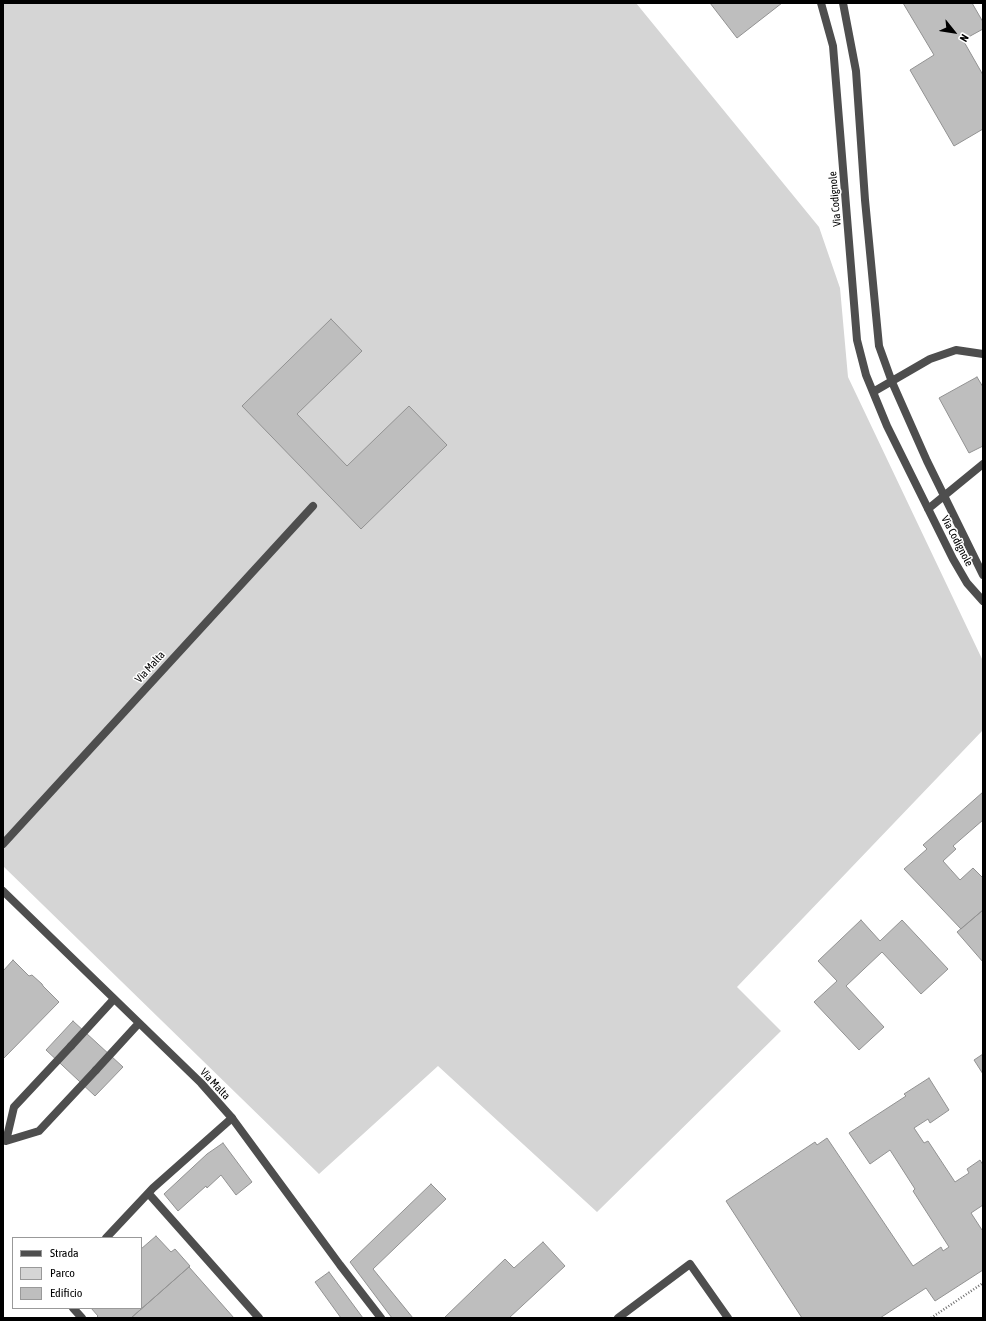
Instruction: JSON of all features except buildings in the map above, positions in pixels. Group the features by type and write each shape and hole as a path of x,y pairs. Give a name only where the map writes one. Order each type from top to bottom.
{"street":[{"name":"Via Codignole","path":"821,3 833,46 857,340 866,375 887,426 953,559 967,583 983,601"},
{"name":"Via Codignole","path":"843,3 856,71 865,200 879,346 892,382 944,496 983,576"},
{"path":"873,392 930,359 956,350 983,354"},
{"name":"Via Codignole","path":"928,509 983,464"},
{"name":"Via Malta","path":"3,844 313,506"},
{"name":"Via Malta","path":"3,892 201,1083 232,1118 340,1265 381,1318"},
{"path":"4,1141 14,1107 114,999"},
{"path":"4,1141 39,1131 139,1023"},
{"path":"107,1237 154,1188 232,1118"},
{"path":"149,1194 259,1318"},
{"path":"618,1318 690,1264 728,1318"},
{"path":"74,1309 82,1318"}],"path":[{"path":"931,1318 983,1284"}],"green space":[{"path":"3,3 636,3 819,227 840,288 848,377 983,661 983,730 737,987 781,1031 597,1212 438,1066 319,1174 3,866"}]}
